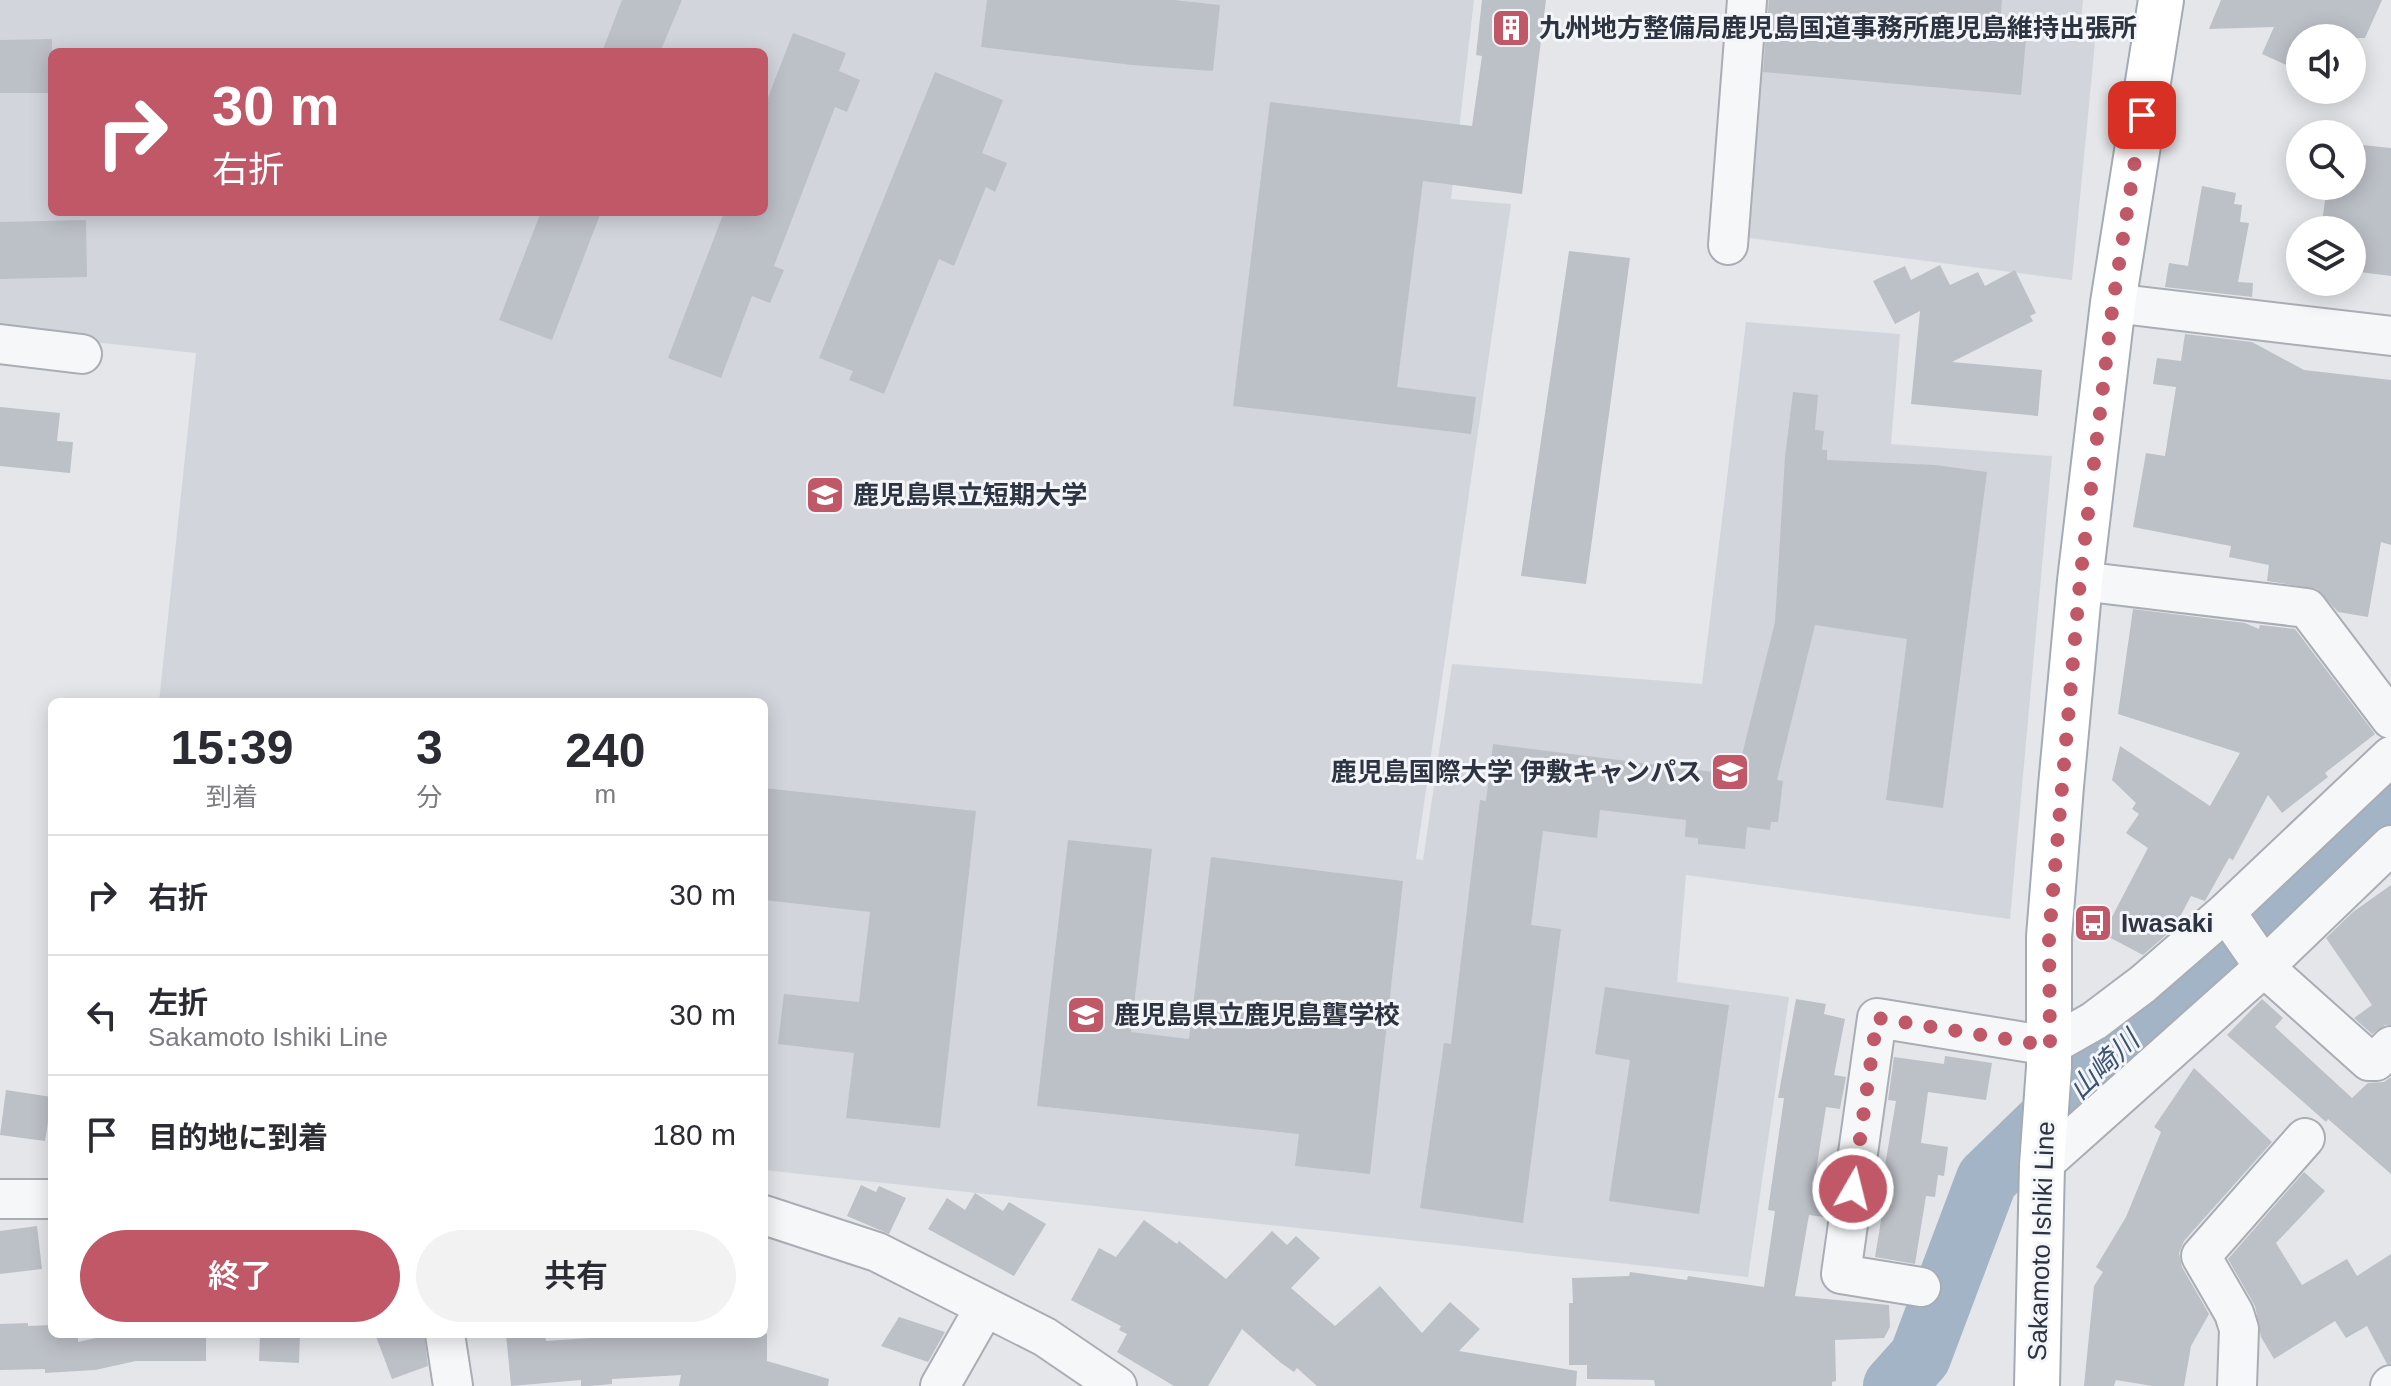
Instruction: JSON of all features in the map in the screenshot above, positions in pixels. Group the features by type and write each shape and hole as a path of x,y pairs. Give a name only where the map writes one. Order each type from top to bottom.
{"main road":[{"name":"Sakamoto Ishiki Line","path":"2037,1386 2042,1161 2050,1056 2049,937 2080,581 2113,303 2161,0"}],"street":[{"path":"1728,245 1747,0"},
{"path":"2113,303 2391,336"},
{"path":"0,344 82,354"},
{"path":"2080,581 2307,608 2391,719"},
{"path":"1921,1287 1841,1274 1877,1018 2050,1056 2143,984 2226,912 2391,756"},
{"path":"2042,1161 2264,967 2391,845"},
{"path":"2226,912 2264,967 2369,1061 2376,1061 2391,1046"},
{"path":"2237,1386 2239,1329 2234,1313 2201,1256 2305,1138"},
{"path":"0,1199 48,1199"},
{"path":"768,1216 877,1252 1045,1337 1117,1386"},
{"path":"940,1386 985,1307"},
{"path":"446,1338 453,1386"}],"shaded area":[{"path":"0,0 1474,0 1451,199 1511,204 1416,859 1423,860 1452,664 1702,684 1746,322 1900,334 1891,444 2052,456 2010,919 1686,875 1677,982 1789,997 1748,1277 768,1170 768,698 159,698 196,353 0,332"},
{"path":"1763,0 2083,0 2081,21 2095,43 2072,280 1749,238"}],"building":[{"path":"622,0 682,0 662,48 604,48"},
{"path":"987,0 1174,0 1220,5 1213,71 981,47"},
{"path":"1482,0 1546,0 1522,194 1423,181 1397,387 1476,397 1471,434 1233,406 1270,102 1472,126 1482,56 1476,55"},
{"path":"1769,0 2002,0 2000,24 2027,27 2021,95 1763,72"},
{"path":"2221,0 2382,0 2366,36 2366,24 2286,24 2286,65 2262,54 2274,27 2209,29"},
{"path":"793,33 846,53 839,71 860,80 847,112 835,107 774,266 784,270 770,303 752,296 721,378 668,358 722,216 768,216 768,98"},
{"path":"52,39 52,48 48,48 48,93 0,93 0,40"},
{"path":"935,72 1003,100 982,153 1007,163 995,192 986,187 954,266 939,259 884,394 849,380 853,371 819,358"},
{"path":"2366,145 2391,148 2391,276 2366,273 2366,216 2323,216 2325,200 2366,200"},
{"path":"2202,186 2236,193 2234,204 2242,205 2240,222 2249,223 2238,282 2253,283 2252,297 2165,287 2169,263 2188,266"},
{"path":"539,216 599,216 552,340 499,320"},
{"path":"86,220 87,277 0,279 0,222"},
{"path":"1569,251 1630,258 1586,584 1521,576"},
{"path":"1940,265 1950,285 1978,272 1985,286 2015,270 2036,313 2030,316 2033,321 1952,362 2042,370 2038,416 1911,404 1920,311 1895,324 1873,281 1905,266 1911,280"},
{"path":"2185,334 2252,342 2304,370 2391,380 2391,545 2381,542 2368,617 2338,612 2317,589 2267,581 2269,565 2229,557 2231,546 2133,527 2146,453 2165,456 2176,387 2153,384 2157,358 2181,361"},
{"path":"1793,392 1818,395 1815,430 1824,431 1822,450 1827,450 1827,460 1935,465 1987,472 1943,808 1886,800 1907,639 1815,625 1777,780 1783,781 1778,822 1771,822 1770,830 1747,827 1745,849 1698,844 1698,838 1685,837 1686,820 1600,810 1597,838 1543,831 1531,925 1561,929 1523,1223 1420,1208 1444,1043 1451,1044 1480,800 1486,801 1493,744 1737,775 1775,622 1785,457"},
{"path":"0,407 60,413 57,441 73,442 70,473 0,466"},
{"path":"2133,609 2245,623 2259,629 2260,625 2295,629 2375,734 2325,773 2328,777 2282,813 2268,795 2233,860 2229,858 2205,901 2191,896 2174,928 2143,955 2103,934 2148,848 2126,833 2139,814 2132,809 2136,803 2112,780 2120,746 2210,806 2240,753 2118,714"},
{"path":"768,788 976,811 940,1128 846,1118 854,1053 778,1044 784,994 859,1002 870,912 768,900"},
{"path":"1068,840 1152,849 1131,1032 1189,1039 1211,857 1403,881 1370,1174 1295,1166 1299,1134 1037,1106"},
{"path":"2391,885 2391,1025 2385,1025 2372,1034 2354,1018 2372,1005 2326,938 2353,912"},
{"path":"1605,987 1729,1005 1699,1214 1609,1201 1630,1060 1595,1054"},
{"path":"1796,999 1826,1004 1824,1014 1845,1019 1834,1075 1846,1077 1840,1109 1826,1107 1815,1178 1829,1180 1824,1217 1809,1215 1795,1296 1889,1305 1890,1327 1884,1338 1835,1340 1836,1381 1832,1382 1832,1386 1655,1386 1654,1380 1587,1379 1587,1365 1569,1365 1572,1278 1629,1276 1630,1272 1687,1280 1688,1276 1764,1287 1775,1211 1768,1210 1784,1098 1778,1098"},
{"path":"2262,999 2283,1018 2275,1027 2352,1098 2368,1083 2384,1082 2391,1077 2391,1174 2227,1035"},
{"path":"1945,1056 1992,1063 1986,1100 1928,1092 1921,1143 1948,1147 1944,1176 1938,1175 1935,1197 1926,1196 1915,1264 1875,1257 1886,1190 1881,1189 1896,1101 1888,1100 1894,1057 1944,1064"},
{"path":"2194,1068 2272,1142 2184,1241 2179,1253 2182,1267 2209,1314 2191,1346 2184,1386 2152,1386 2116,1380 2114,1386 2084,1386 2094,1286 2103,1272 2096,1267 2126,1217 2161,1132 2154,1127"},
{"path":"6,1090 48,1096 45,1141 0,1135"},
{"path":"2304,1172 2325,1191 2276,1243 2302,1285 2347,1259 2357,1276 2391,1254 2391,1364 2387,1364 2367,1326 2346,1338 2335,1321 2274,1359 2261,1337 2255,1306 2228,1259"},
{"path":"861,1185 876,1192 879,1186 906,1198 889,1234 847,1216"},
{"path":"975,1193 1003,1211 1009,1202 1046,1224 1014,1276 928,1229 947,1198 965,1210"},
{"path":"1144,1220 1177,1244 1179,1241 1226,1279 1272,1231 1287,1245 1296,1236 1320,1258 1291,1288 1335,1326 1380,1286 1422,1333 1450,1302 1480,1329 1459,1351 1577,1371 1576,1386 1317,1386 1297,1368 1294,1372 1281,1363 1242,1329 1208,1386 1174,1386 1117,1352 1127,1334 1119,1330 1121,1326 1071,1300 1099,1248 1116,1257"},
{"path":"37,1226 42,1269 0,1274 0,1231"},
{"path":"899,1317 945,1332 928,1362 881,1346"},
{"path":"0,1324 48,1325 48,1338 78,1338 78,1342 96,1338 206,1338 206,1361 136,1361 95,1370 45,1373 45,1369 0,1370"},
{"path":"260,1338 300,1338 299,1363 259,1361"},
{"path":"377,1338 424,1338 428,1366 392,1379"},
{"path":"506,1338 546,1338 546,1341 767,1338 767,1361 829,1379 828,1386 679,1386 681,1375 612,1379 612,1384 590,1386 581,1386 581,1380 511,1386"}],"waterway":[{"name":"山崎川","path":"1894,1386 1920,1357 1987,1179 2210,963 2391,797"}],"place":[{"name":"九州地方整備局鹿児島国道事務所鹿児島維持出張所","path":"1511,28"},
{"name":"鹿児島県立短期大学","path":"825,495"},
{"name":"鹿児島国際大学 伊敷キャンパス","path":"1730,772"},
{"name":"Iwasaki","path":"2093,923"},
{"name":"鹿児島県立鹿児島聾学校","path":"1086,1015"}],"route":[{"path":"1853,1189 1877,1018 2050,1046 2049,937 2080,581 2113,303 2142,115"}]}
